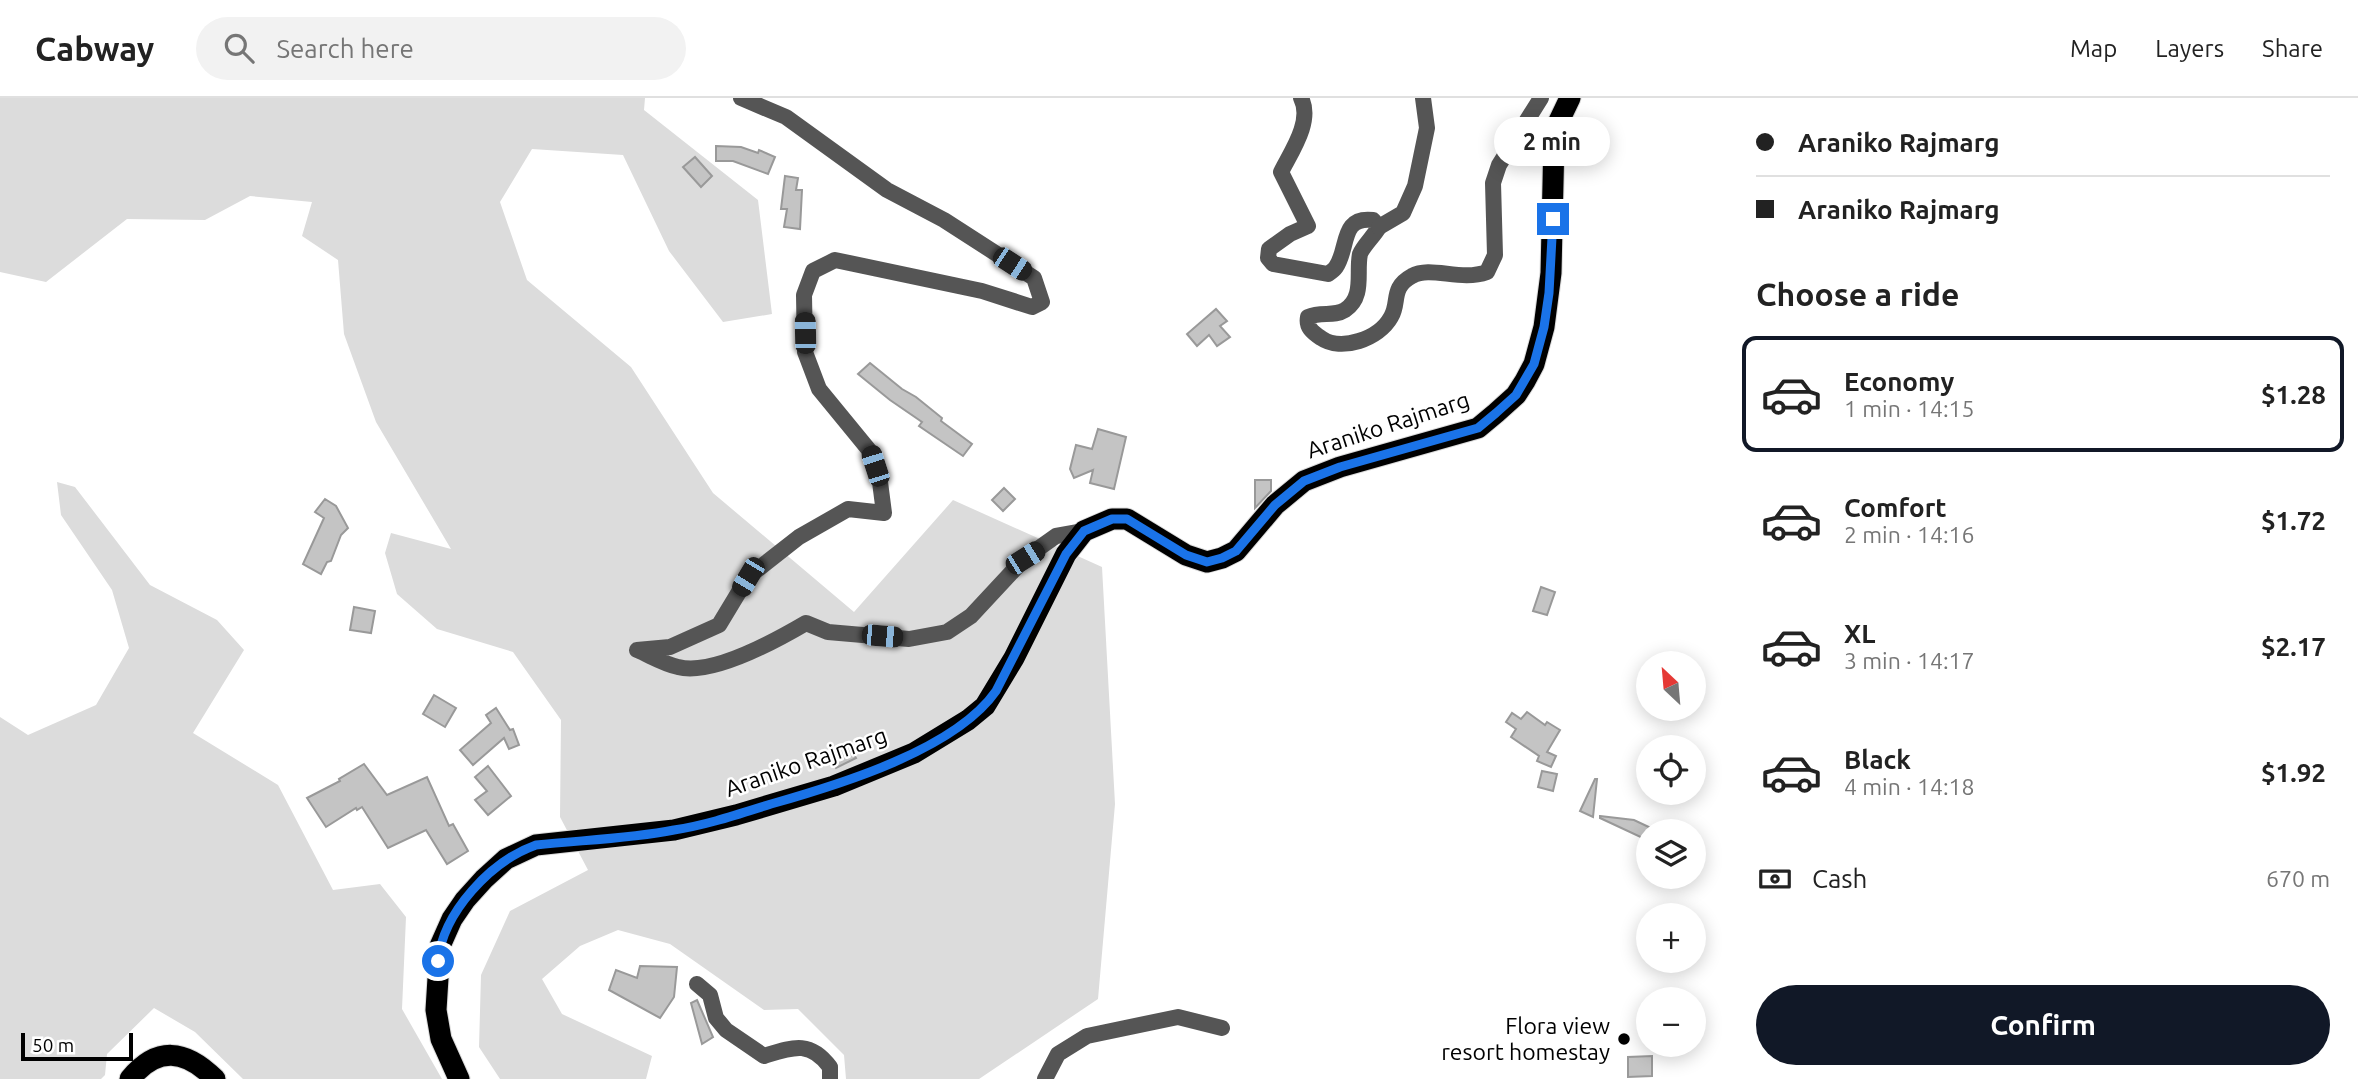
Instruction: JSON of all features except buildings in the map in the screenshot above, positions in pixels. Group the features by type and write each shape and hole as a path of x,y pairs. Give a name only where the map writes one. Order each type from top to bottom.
{"highway":[{"name":"Araniko Rajmarg","path":"459,1079 441,1039 436,1010 440,946 452,919 466,900 506,859 536,845 674,830 736,815 834,786 914,753 968,720 985,706 1019,649 1066,554 1084,531 1112,519 1127,519 1186,555 1207,562 1222,558 1236,551 1275,505 1304,481 1340,467 1478,428 1496,413 1516,395 1525,381 1534,364 1544,327 1551,273 1554,139 1570,98"},
{"path":"130,1079 151,1059 168,1055 185,1058 215,1079"}],"street":[{"path":"741,98 786,117 887,190 944,220 1034,278 1042,302 1032,307 982,291 835,260 813,271 804,295 805,352 819,389 869,450 880,482 884,513 848,509 799,537 748,577 719,625 670,647 638,650 680,668 701,667 726,662 775,641 806,623 828,632 909,639 947,632 971,616 1025,558 1056,536 1084,531"},
{"path":"1301,98 1305,106 1300,134 1281,173 1308,226 1290,234 1269,249 1268,258 1273,264 1328,274 1337,266 1350,227 1362,219 1373,220 1378,227"},
{"path":"1423,98 1427,128 1415,186 1403,213 1378,227 1374,237 1361,251 1358,294 1348,309 1335,314 1316,313 1308,317 1311,331 1328,343 1348,344 1376,334 1392,316 1396,292 1411,276 1424,271 1474,276 1486,272 1494,255 1493,183 1499,165 1541,98"},
{"path":"697,984 710,995 716,1018 726,1030 748,1047 764,1056 788,1048 807,1048 824,1059 830,1068 830,1079"},
{"path":"1045,1079 1058,1054 1087,1036 1178,1017 1222,1028"}],"shaded area":[{"path":"0,98 645,98 644,110 758,200 772,314 723,322 669,251 623,155 532,149 500,202 527,280 631,367 713,493 854,612 953,500 1102,567 1115,804 1098,999 979,1079 846,1079 844,1055 798,1009 764,1010 670,944 618,930 580,946 542,979 562,1014 652,1056 646,1079 500,1079 479,1047 481,975 510,911 588,870 560,817 561,720 513,652 437,629 397,594 385,553 391,533 451,549 376,422 344,334 338,260 302,236 312,202 250,196 205,220 127,219 46,282 0,272"},
{"path":"57,482 75,487 150,585 217,620 244,650 193,733 278,785 333,890 380,884 406,917 402,1009 442,1079 243,1079 195,1032 154,1008 107,1054 105,1075 101,1079 0,1079 0,717 28,735 96,705 129,648 112,590 61,515"}],"place":[{"name":"Flora view resort homestay","path":"1624,1039"}],"route":[{"path":"438,961 440,946 452,919 466,900 484,879 520,850 536,845 674,830 736,815 834,786 914,753 968,720 985,706 996,691 1066,554 1084,531 1112,519 1127,519 1186,555 1207,562 1236,551 1275,505 1304,481 1340,467 1478,428 1516,395 1534,364 1544,327 1549,293 1553,219"}]}
